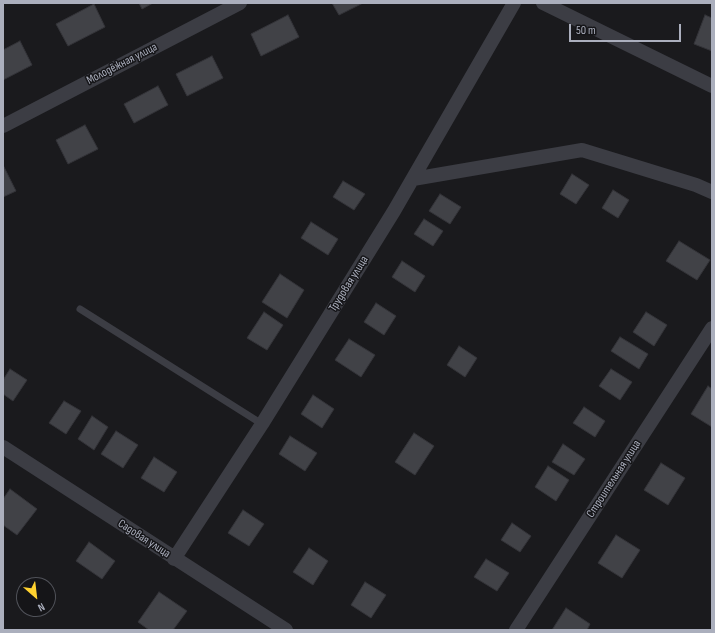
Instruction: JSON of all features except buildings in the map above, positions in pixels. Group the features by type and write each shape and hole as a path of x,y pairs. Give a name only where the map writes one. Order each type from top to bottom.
{"street":[{"name":"Молодёжная улица","path":"3,126 240,3"},
{"name":"Трудовая улица","path":"174,559 262,424 413,179 514,3"},
{"path":"543,3 712,86"},
{"path":"413,179 582,150 696,185 712,192"},
{"name":"Строительная улица","path":"516,630 712,328"},
{"name":"Садовая улица","path":"3,447 286,630"}],"lane":[{"path":"80,309 262,424"}]}
